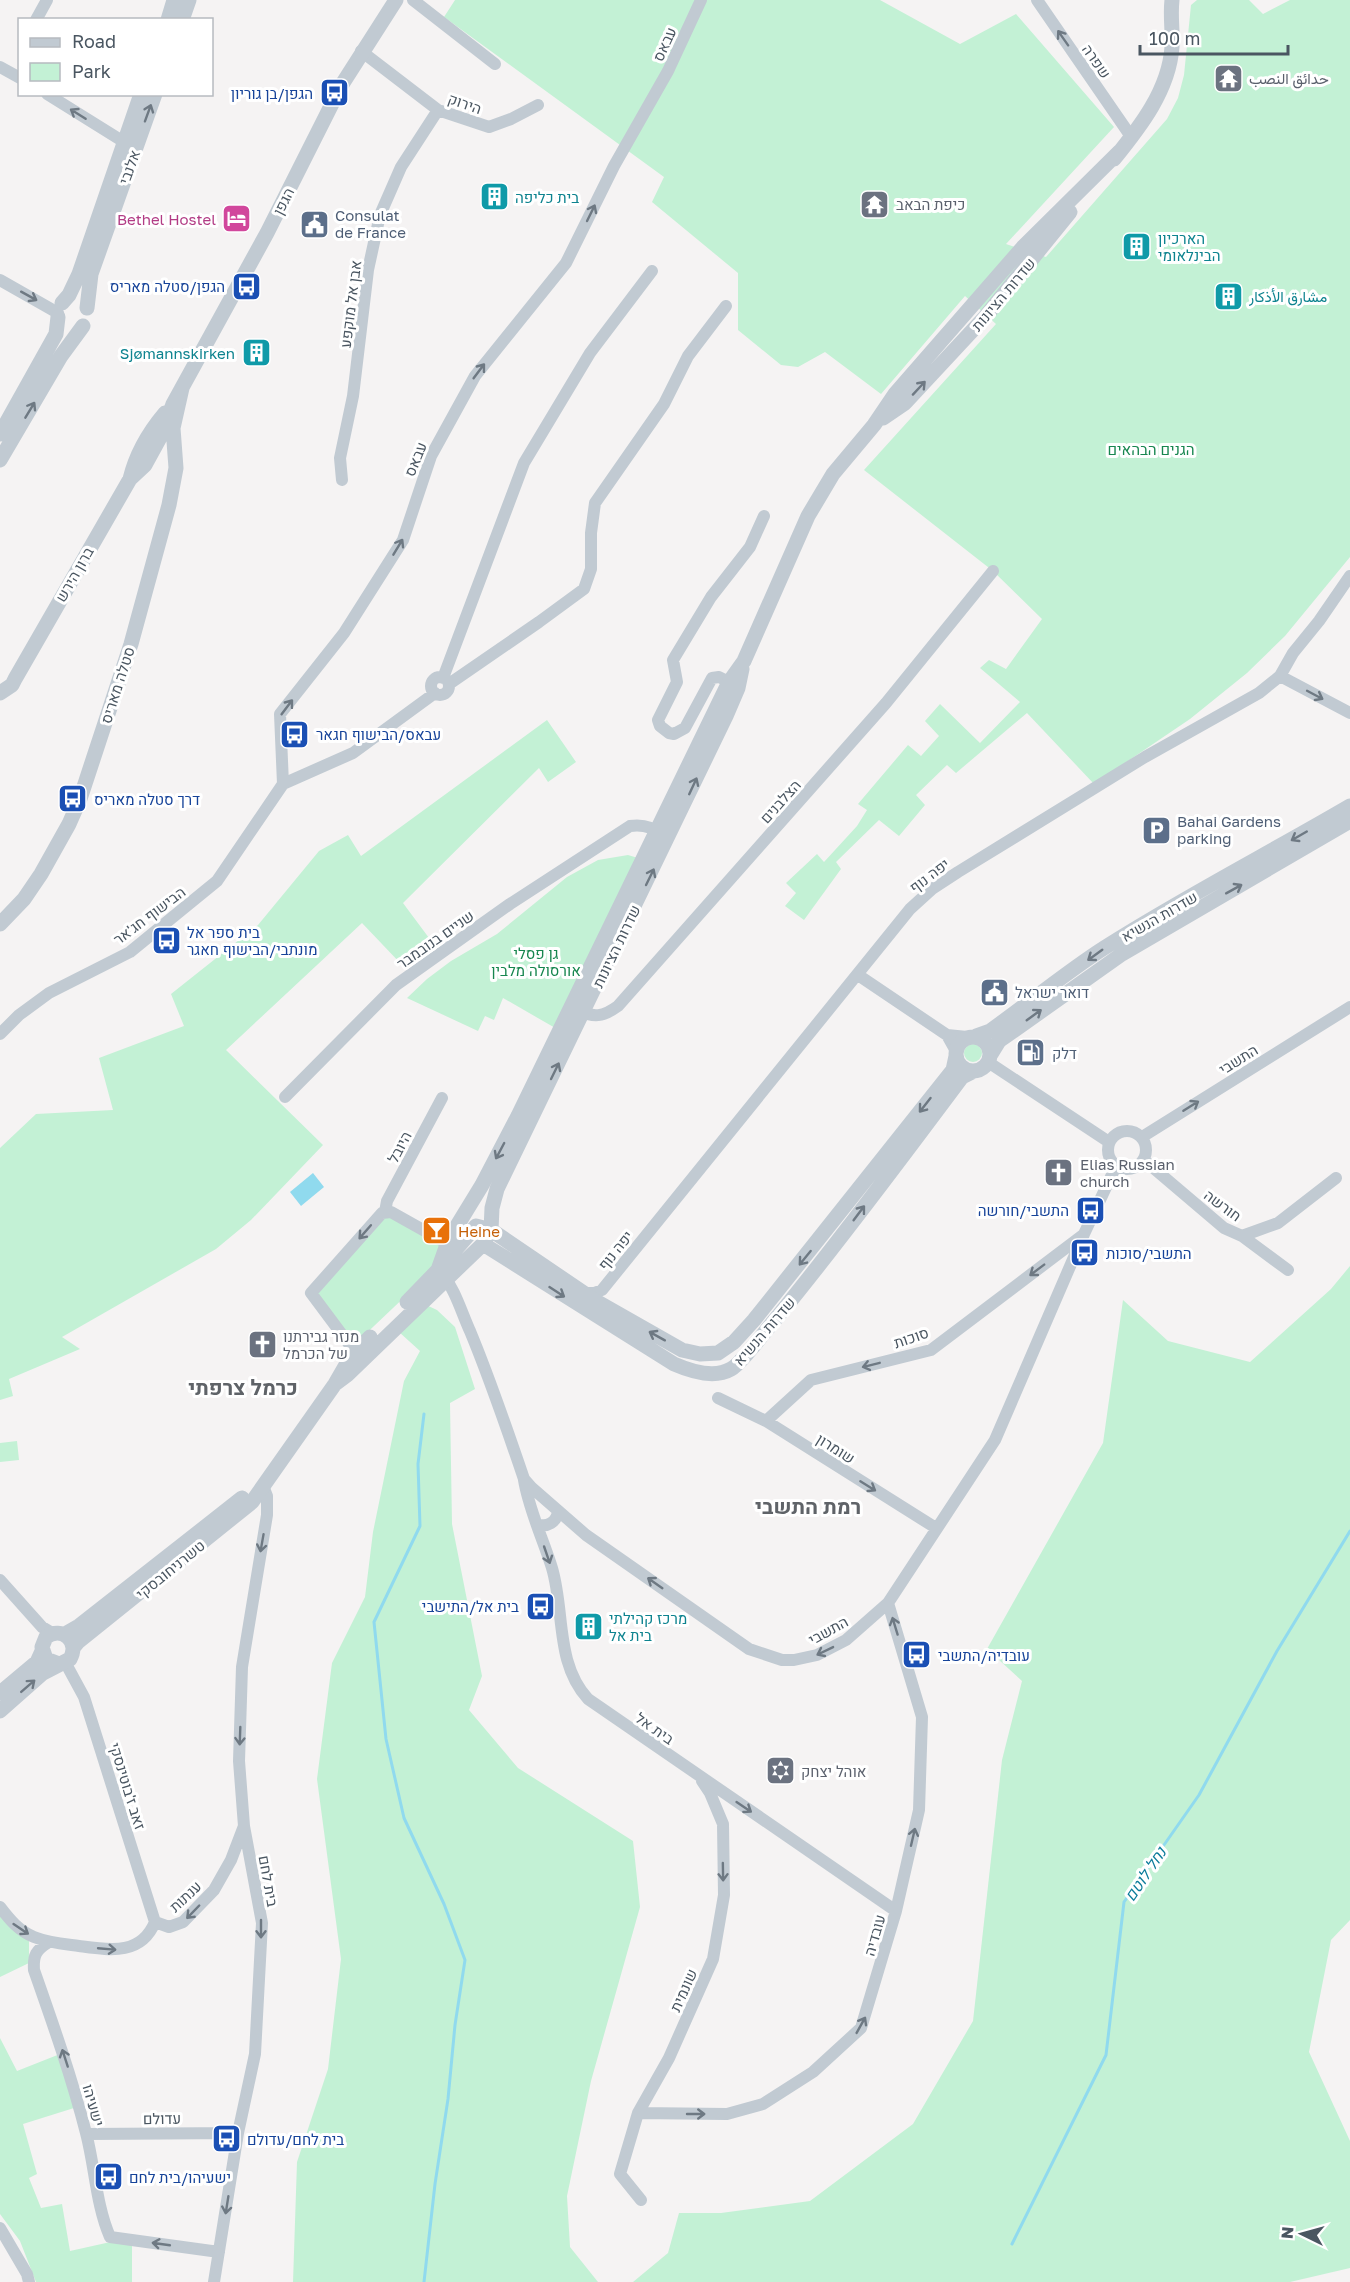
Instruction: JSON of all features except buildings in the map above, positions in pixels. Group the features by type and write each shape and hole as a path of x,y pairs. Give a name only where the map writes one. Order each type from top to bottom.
{"street":[{"path":"37,18 47,0"},
{"path":"169,18 174,0"},
{"path":"183,18 189,0"},
{"name":"הגפן","path":"153,439 267,233 341,86 396,0"},
{"path":"413,0 495,64"},
{"name":"עבאס","path":"283,784 280,714 344,633 403,540 431,456 475,376 566,263 614,166 668,71 701,0"},
{"name":"שפרה","path":"1037,0 1132,138"},
{"name":"שדרות הציונות","path":"659,835 726,716 738,688 744,661 815,501 832,474 874,425 905,403 985,317 1132,138 1161,88 1169,65 1172,0"},
{"name":"שדרות הציונות","path":"1172,36 1182,0"},
{"name":"הירוק","path":"362,51 438,110 489,127 512,119 538,105"},
{"path":"0,67 18,77"},
{"path":"50,96 124,142 130,165"},
{"name":"אלנבי","path":"0,434 56,334 59,311 79,274 140,96"},
{"name":"אלנבי","path":"0,460 61,356 88,318 91,274 154,96"},
{"name":"אבן אל מוקפע","path":"342,480 340,458 354,396 368,270 380,215 400,167 438,110"},
{"path":"283,784 352,753 435,693 444,694 448,690 446,681 524,463 590,353 652,271"},
{"path":"0,280 59,311"},
{"path":"82,326 69,329 61,324 59,311 68,299 80,301 87,308"},
{"path":"446,681 584,589 591,568 591,533 595,503 664,404 688,356 726,306"},
{"name":"סטלה מאריס","path":"0,924 24,899 41,874 80,799 131,644 169,505 175,463 172,436 182,388"},
{"path":"153,439 175,463"},
{"name":"ברון הירש","path":"130,479 145,465 153,439"},
{"name":"ברון הירש","path":"0,693 12,685 130,479 136,459 153,439"},
{"path":"145,465 152,460 163,458 175,463"},
{"path":"729,682 719,676 712,678 685,728 680,732 669,733 660,726 658,720 677,682 673,660 711,597 750,548 764,516"},
{"name":"הצלבנים","path":"578,1010 600,1017 618,1006 886,703 993,571"},
{"name":"יפה נוף","path":"604,1306 600,1299 602,1290 858,975 899,920 932,889 1145,757 1259,693 1280,676 1293,653 1319,621 1350,576"},
{"name":"שדרות הציונות","path":"483,1233 497,1189 578,1010 729,682 744,661"},
{"name":"ברון הירש","path":"0,682 19,670"},
{"path":"1280,676 1350,713"},
{"name":"הבישוף חג'אר","path":"0,1034 19,1015 49,993 130,952 217,881 283,784"},
{"name":"שדרות הנשיא","path":"971,1037 990,1031 1114,942 1180,902 1350,807"},
{"name":"שדרות הנשיא","path":"990,1058 999,1041 1122,954 1349,823"},
{"name":"שניים בנובמבר","path":"285,1097 396,985 510,904 622,831 659,835"},
{"path":"858,975 947,1035 985,1041 990,1058 1109,1142"},
{"name":"התשבי","path":"1142,1137 1350,1007"},
{"name":"שדרות הציונות","path":"482,1185 578,1010"},
{"path":"947,1035 962,1067 974,1071 982,1069 990,1058"},
{"path":"956,1054 960,1043 971,1037"},
{"name":"שדרות הנשיא","path":"483,1233 604,1306 690,1353 709,1354 726,1348 754,1320 803,1260 952,1070 956,1054"},
{"name":"שדרות הנשיא","path":"483,1233 508,1260 674,1364 706,1373 733,1369 816,1269 962,1077 974,1071"},
{"name":"היובל","path":"385,1212 387,1202 442,1098"},
{"path":"1124,1130 1137,1133 1142,1137 1146,1148 1144,1160 1134,1168 1116,1166 1108,1152 1109,1142 1118,1132 1124,1130"},
{"name":"חורשה","path":"1144,1160 1224,1228 1242,1236 1288,1270"},
{"name":"התשבי","path":"443,1274 484,1365 524,1479 586,1535 749,1649 765,1656 794,1660 817,1655 846,1640 888,1603 995,1440 1084,1234 1116,1166"},
{"path":"1242,1236 1278,1223 1336,1178"},
{"path":"443,1274 483,1233 477,1211 482,1185"},
{"name":"טשרניחובסקי","path":"360,1354 426,1297 443,1274 449,1239 482,1185"},
{"path":"360,1354 311,1293 385,1212 391,1212 441,1240 449,1239"},
{"name":"טשרניחובסקי","path":"0,1711 43,1673 66,1658 78,1642 244,1510 252,1502 335,1384 360,1354 443,1274 463,1265 483,1233"},
{"name":"סוכות","path":"766,1421 811,1380 931,1350 1084,1234"},
{"path":"463,1265 482,1258 508,1260"},
{"name":"יפה נוף","path":"583,1293 602,1290"},
{"path":"426,1297 445,1296 458,1304"},
{"name":"שומרון","path":"718,1398 766,1421 936,1528"},
{"name":"בית אל","path":"524,1479 556,1588 565,1655 576,1684 588,1699 897,1911"},
{"name":"טשרניחובסקי","path":"0,1693 37,1662 49,1637 79,1626 246,1495 263,1486"},
{"name":"בית לחם","path":"214,2282 238,2133 255,2054 262,1923 244,1826 239,1768 242,1667 267,1515 267,1496 263,1486"},
{"path":"540,1506 554,1508 556,1519 551,1524 544,1526 535,1518 540,1506"},
{"path":"0,1580 49,1637 50,1662 66,1658 71,1640 49,1637"},
{"name":"עובדיה","path":"638,2114 727,2114 763,2104 813,2072 861,2028 897,1911 919,1810 922,1717 888,1603"},
{"name":"זאב ז'בוטינסקי","path":"66,1658 84,1697 155,1922"},
{"name":"שונמית","path":"642,2200 620,2174 638,2114 669,2058 713,1959 724,1895 723,1824 710,1793 699,1777"},
{"name":"ענתות","path":"49,1942 115,1950 136,1944 150,1933 155,1922 169,1927 183,1922 214,1890 231,1860 244,1826"},
{"path":"0,1907 11,1922 32,1937 49,1942"},
{"name":"ישעיהו","path":"49,1942 38,1949 33,1957 34,1970 65,2057 87,2134 103,2221 110,2237 219,2252"},
{"name":"עדולם","path":"87,2134 238,2133"},
{"path":"0,2228 27,2274 29,2282"}],"green space":[{"name":"הגנים הבהאים","path":"455,0 880,0 960,44 1016,14 1114,127 1006,244 1046,257 1167,119 1178,98 1184,75 1191,5 1197,0 1249,0 1263,14 1290,0 1350,0 1350,557 1285,636 1247,673 1190,719 1094,784 1027,713 956,773 947,765 916,795 925,805 899,836 879,820 836,862 841,869 804,920 785,906 796,893 786,883 817,854 824,862 857,826 867,810 858,804 908,745 921,756 939,736 925,721 940,704 980,743 1020,702 980,668 989,660 1006,669 1042,619 993,571 864,470 996,324 965,296 881,394 825,352 798,367 781,365 738,330 738,273 652,202 664,177 444,17"},
{"path":"547,720 576,762 548,782 539,768 403,903 432,942 402,965 362,923 226,1050 323,1145 251,1220 216,1249 62,1337 80,1349 9,1379 13,1396 0,1400 0,1148 36,1114 113,1110 99,1058 184,1026 171,994 258,925 319,851 348,835 361,856"},
{"name":"גן פסלי אורסולה מלבין","path":"628,855 638,858 557,1029 503,998 494,1020 485,1016 478,1031 407,998 451,961 497,934 567,877 598,860"},
{"path":"969,1044 977,1044 982,1049 980,1060 969,1062 964,1057 964,1049"},
{"path":"387,1215 442,1246 432,1271 354,1345 317,1294"},
{"path":"1350,1266 1350,1920 1331,1940 1309,2052 1350,2141 1350,2268 1290,2282 633,2282 668,2253 679,2213 721,2213 810,2201 913,2124 973,2021 1002,1760 1022,1681 987,1649 1103,1443 1123,1300 1168,1341 1250,1362 1331,1289"},
{"path":"424,1304 437,1310 455,1327 475,1389 450,1403 452,1524 482,1676 469,1710 518,1768 633,1841 640,1907 591,2081 567,2196 570,2247 598,2282 293,2282 297,2162 328,2069 341,1959 317,1779 332,1663 365,1597 373,1532 404,1381 420,1351 399,1332"},
{"path":"17,1441 19,1460 0,1462 0,1443"},
{"path":"0,1914 29,1941 29,1963 0,1977"},
{"path":"0,2038 17,2071 60,2054 74,2108 23,2124 37,2174 29,2178 41,2208 62,2204 70,2251 115,2241 132,2243 132,2282 36,2282 20,2241 0,2214"}],"water":[{"path":"313,1173 324,1187 301,1206 290,1192"}],"waterway":[{"path":"424,1414 418,1464 420,1526 374,1622 386,1739 404,1818 444,1904 465,1960 424,2282"},
{"name":"נחל לוטם","path":"1012,2244 1106,2055 1124,1902 1199,1795 1277,1651 1350,1531"}],"place":[{"name":"حدائق النصب","path":"1228,78"},
{"name":"הגפן/בן גוריון","path":"334,93"},
{"name":"בית כליפה","path":"494,197"},
{"name":"כיפת הבאב","path":"875,204"},
{"name":"Bethel Hostel","path":"237,219"},
{"name":"Consulat de France","path":"314,224"},
{"name":"הארכיון הבינלאומי","path":"1137,247"},
{"name":"הגפן/סטלה מאריס","path":"246,286"},
{"name":"مشارق الأذكار","path":"1228,296"},
{"name":"Sjømannskirken","path":"256,353"},
{"name":"עבאס/הבישוף חגאר","path":"295,734"},
{"name":"דרך סטלה מאריס","path":"73,799"},
{"name":"Bahai Gardens parking","path":"1156,830"},
{"name":"בית ספר אל מונתבי/הבישוף חאגר","path":"166,941"},
{"name":"דואר ישראל","path":"994,992"},
{"name":"דלק","path":"1031,1053"},
{"name":"Elias Russian church","path":"1059,1173"},
{"name":"התשבי/חורשה","path":"1090,1210"},
{"name":"Heine","path":"437,1231"},
{"name":"התשבי/סוכות","path":"1085,1253"},
{"name":"מנזר גבירתנו של הכרמל","path":"262,1345"},
{"name":"בית אל/התישבי","path":"540,1606"},
{"name":"מרכז קהילתי בית אל","path":"588,1627"},
{"name":"עובדיה/התשבי","path":"917,1655"},
{"name":"אוהל יצחק","path":"780,1771"},
{"name":"בית לחם/עדולם","path":"226,2139"},
{"name":"ישעיהו/בית לחם","path":"108,2177"}],"district":[{"name":"כרמל צרפתי","path":"243,1387"},
{"name":"רמת התשבי","path":"808,1506"}]}
